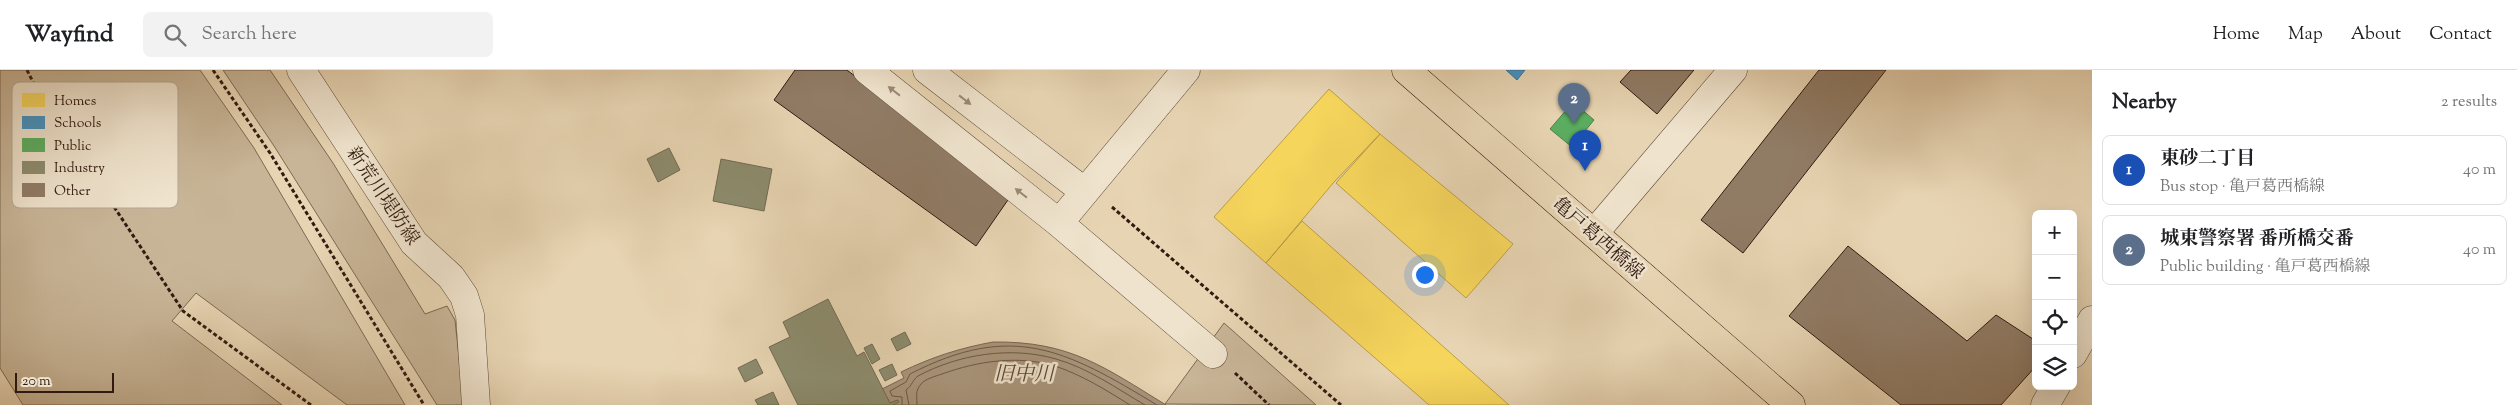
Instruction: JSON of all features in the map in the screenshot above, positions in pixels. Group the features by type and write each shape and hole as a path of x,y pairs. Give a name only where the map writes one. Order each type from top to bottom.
{"main road":[{"name":"亀戸葛西橋線","path":"1406,70 1595,232 1791,405"}],"street":[{"name":"新荒川堤防線","path":"301,70 414,243 451,277 464,296 470,315 476,405"},
{"path":"867,70 1060,223 1214,354"},
{"path":"927,70 1085,192"},
{"path":"1060,223 1186,70"},
{"path":"1595,232 1733,70"},
{"path":"2077,347 2092,320"},
{"path":"2046,405 2054,390"}],"path":[{"path":"27,70 33,82"},
{"path":"213,70 270,153 424,405"},
{"path":"1085,192 1118,210 1341,405"},
{"path":"115,208 184,311 311,405"},
{"path":"1214,354 1269,405"}],"shaded area":[{"path":"0,70 200,70 254,148 405,405 347,405 196,293 172,321 282,405 23,405 0,368"},
{"path":"223,70 270,70 333,163 425,314 447,306 455,320 464,405 437,405 274,146"},
{"path":"1224,323 1316,405 1165,404"}],"water":[{"name":"旧中川","path":"993,342 1044,346 1065,351 1104,368 1166,405 893,405 898,402 897,400 890,403 882,389 904,378 901,372 935,357"}],"building: Homes":[{"path":"1329,89 1380,134 1334,182 1266,263 1214,217"},
{"path":"1380,134 1513,244 1466,298 1336,183"},
{"path":"1302,221 1509,405 1429,405 1266,263"}],"building: Schools":[{"path":"1506,70 1525,70 1517,80"}],"building: Public":[{"path":"1573,102 1594,120 1572,147 1550,129"}],"building: Industry":[{"path":"669,148 680,170 658,182 647,159"},
{"path":"721,159 772,169 764,211 713,201"},
{"path":"828,299 857,356 864,352 890,403 898,400 899,402 893,405 798,405 769,347 790,337 783,322"},
{"path":"905,332 911,344 897,351 891,339"},
{"path":"872,344 880,359 872,364 864,348"},
{"path":"756,359 763,373 745,382 738,368"},
{"path":"892,364 897,375 885,381 879,370"},
{"path":"773,392 779,405 758,405 755,400"}],"building: Other":[{"path":"795,70 847,70 1010,197 976,246 774,100"},
{"path":"1631,70 1694,70 1657,114 1620,82"},
{"path":"1819,70 1886,70 1743,253 1701,220"},
{"path":"1848,246 1967,341 1996,315 2032,338 2032,370 2001,405 1901,405 1789,316"}],"place":[{"name":"城東警察署 番所橋交番","path":"1574,124"},
{"name":"東砂二丁目","path":"1585,171"}]}
